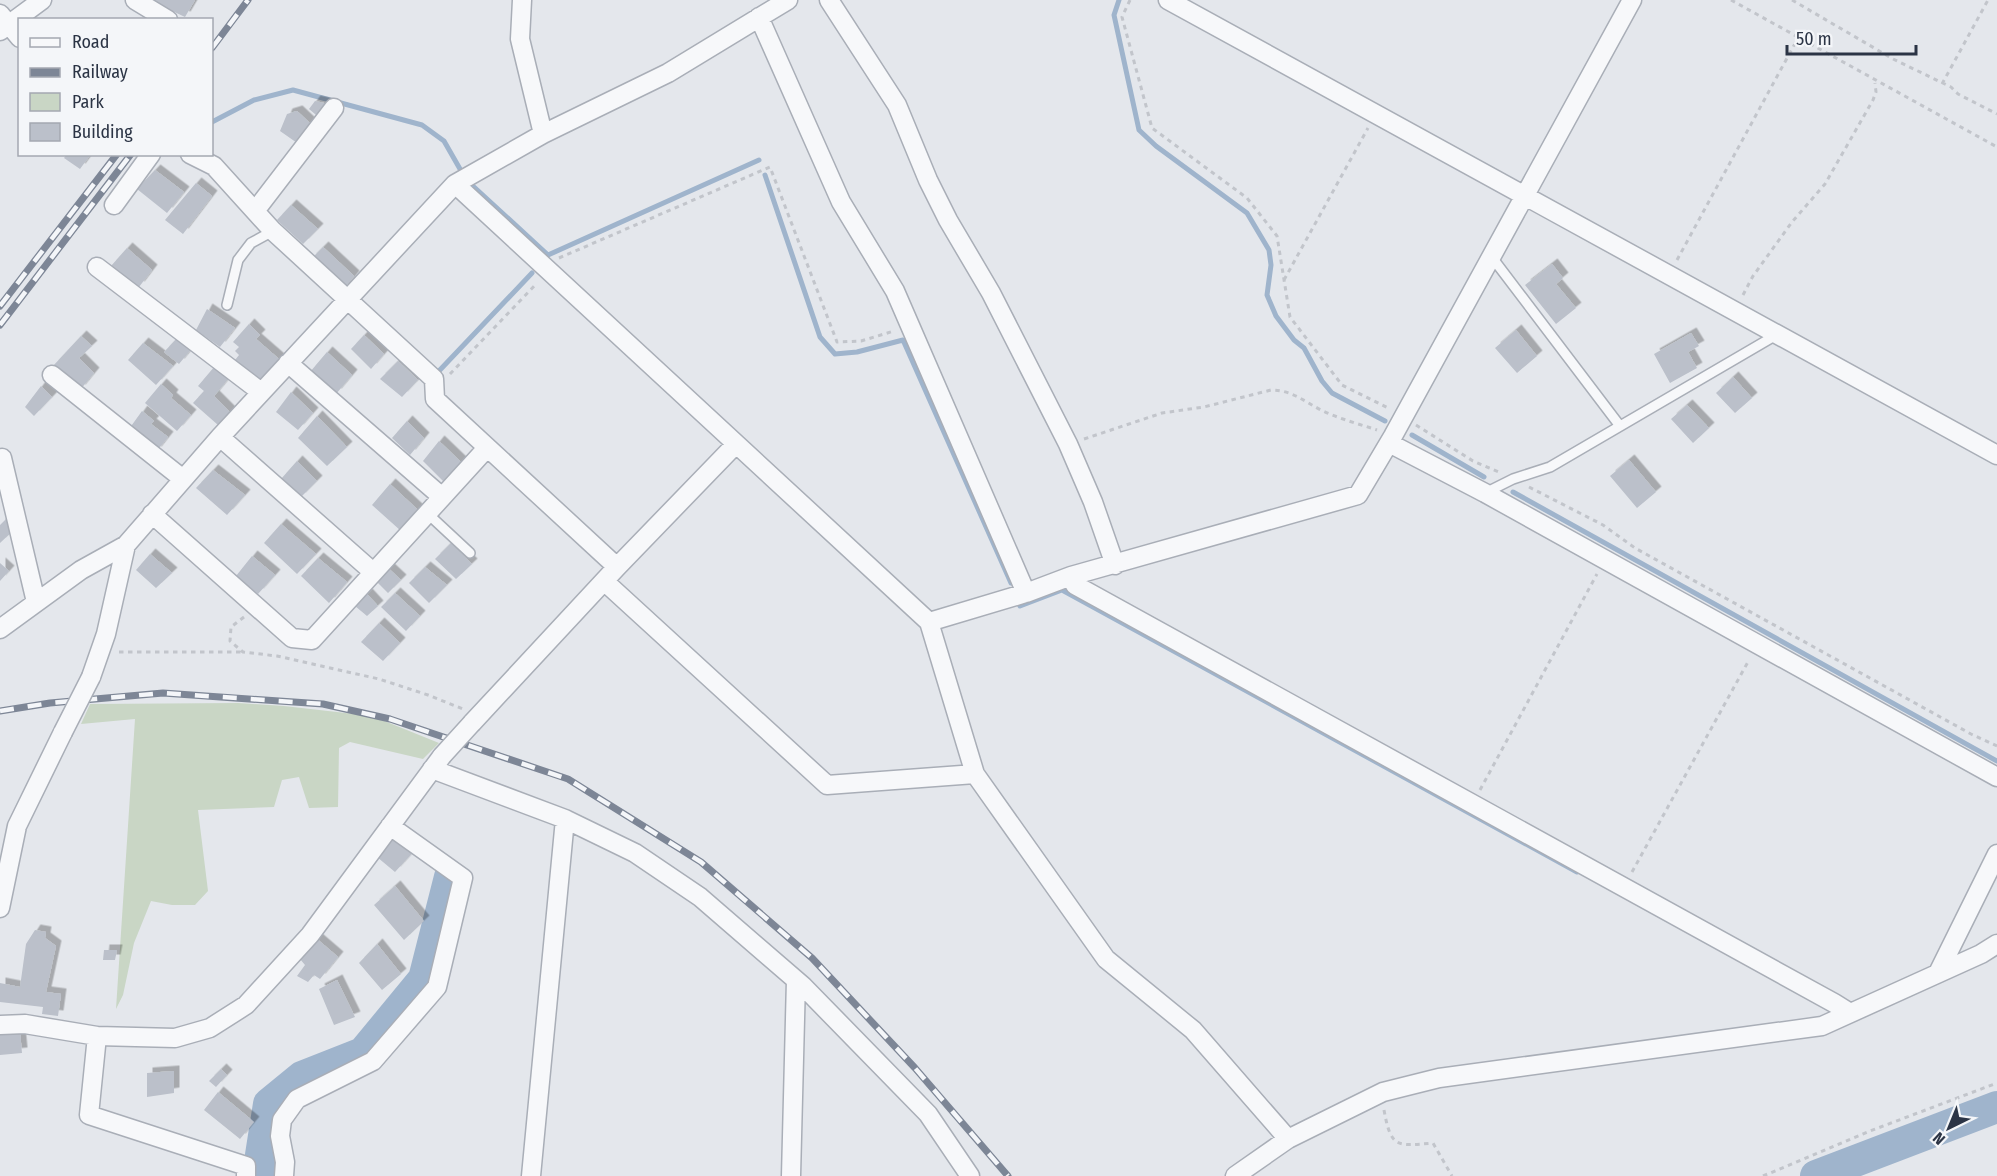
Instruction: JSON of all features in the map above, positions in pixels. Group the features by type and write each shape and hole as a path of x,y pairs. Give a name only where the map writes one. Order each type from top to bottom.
{"street":[{"path":"19,18 42,0"},
{"path":"135,0 175,18"},
{"path":"522,0 520,39 543,134"},
{"path":"829,0 897,105 928,180 948,220 991,293 1068,444 1093,502 1115,565"},
{"path":"1168,0 1997,454"},
{"path":"929,622 1026,593 1071,576 1358,495 1632,0"},
{"path":"0,629 81,570 126,545 261,392 455,184 543,134 668,73 781,2"},
{"path":"759,17 842,202 895,291 1026,593"},
{"path":"255,212 334,108"},
{"path":"114,205 150,156"},
{"path":"194,156 214,166 273,231 434,379 435,399 617,567"},
{"path":"455,184 929,622 975,774 1106,959 1193,1030 1288,1139"},
{"path":"97,267 261,392"},
{"path":"288,363 442,497"},
{"path":"52,375 183,479"},
{"path":"220,437 373,572"},
{"path":"1391,439 1997,777"},
{"path":"0,1025 25,1024 97,1036 175,1038 210,1028 246,1005 310,935 437,762 617,567 736,444"},
{"path":"152,514 292,638 312,640 486,448"},
{"path":"2,458 36,602"},
{"path":"0,908 17,826 91,677 106,634 126,545"},
{"path":"1071,576 1075,585 1850,1013"},
{"path":"604,581 827,784 975,774"},
{"path":"437,762 635,853 700,897 796,980 928,1114 970,1176"},
{"path":"531,1176 565,819"},
{"path":"284,1176 285,1162 280,1136 282,1120 297,1099 373,1061 437,987 463,878 390,826"},
{"path":"1938,973 1997,854"},
{"path":"1235,1176 1288,1139 1379,1094 1439,1078 1822,1026 1981,954 1997,944"},
{"path":"791,1176 796,980"},
{"path":"97,1036 89,1115 246,1166 246,1176"}],"lane":[{"path":"227,305 238,260 250,243 273,231"},
{"path":"1491,255 1620,426"},
{"path":"1485,493 1513,479 1550,467 1778,334"},
{"path":"427,513 470,553"}],"path":[{"path":"1130,0 1122,17 1152,128 1247,198 1277,236 1290,318 1342,385 1404,415 1410,422 1473,461 1603,525 1635,548 1971,734 1997,746"},
{"path":"1731,0 1997,147"},
{"path":"1792,0 1893,59 1997,114"},
{"path":"1942,84 1988,0"},
{"path":"1669,275 1798,38"},
{"path":"1734,311 1760,267 1792,222 1825,184 1873,100 1876,84 1871,79"},
{"path":"1284,281 1376,113"},
{"path":"434,390 549,272 559,258 771,167 837,342 861,341 898,330"},
{"path":"1068,444 1162,412 1204,407 1271,390 1295,394 1324,411 1391,439"},
{"path":"1473,804 1605,559"},
{"path":"243,652 230,641 231,627 256,607"},
{"path":"1624,887 1758,644"},
{"path":"99,654 243,652 277,656 379,679 428,695 475,719"},
{"path":"1763,1176 1870,1131 1997,1083"},
{"path":"1379,1094 1387,1127 1394,1139 1403,1146 1433,1143 1452,1176"}],"green space":[{"path":"238,703 372,716 439,743 423,759 350,742 339,748 338,807 309,808 299,777 282,780 274,807 198,810 208,891 195,905 172,905 151,901 134,943 123,995 116,1009 135,719 81,724 90,704"}],"building":[{"path":"149,0 195,0 185,17"},
{"path":"315,101 333,105 322,120 309,109"},
{"path":"297,111 314,127 300,145 280,131 287,114"},
{"path":"66,156 90,156 80,169 64,158"},
{"path":"155,170 184,192 167,213 137,189"},
{"path":"196,183 212,196 183,234 165,220"},
{"path":"291,205 318,229 303,244 277,220"},
{"path":"323,247 354,276 343,290 311,259"},
{"path":"127,248 152,270 139,287 111,266"},
{"path":"1552,264 1563,278 1556,284 1576,308 1556,324 1525,285"},
{"path":"207,309 235,328 220,347 196,330"},
{"path":"249,324 260,335 256,339 279,359 260,380 235,360 239,355 235,351 239,347 233,342"},
{"path":"1516,330 1537,356 1517,373 1495,348"},
{"path":"1691,333 1699,346 1688,352 1697,368 1670,383 1654,354"},
{"path":"364,335 384,354 371,369 351,349"},
{"path":"81,336 92,346 79,358 94,373 80,390 53,366"},
{"path":"179,336 193,347 179,364 164,352"},
{"path":"143,343 173,366 156,385 128,360"},
{"path":"327,352 352,375 336,394 310,372"},
{"path":"398,361 418,380 402,397 380,379"},
{"path":"215,366 229,378 214,396 230,412 218,425 193,403 204,391 198,386"},
{"path":"1733,377 1752,398 1735,413 1716,393"},
{"path":"161,384 173,395 171,398 191,415 177,431 145,403"},
{"path":"41,386 52,397 34,416 25,407"},
{"path":"291,392 313,413 298,430 276,412"},
{"path":"1687,405 1709,428 1693,443 1671,419"},
{"path":"142,411 154,421 151,424 168,437 156,452 129,429"},
{"path":"317,416 347,447 327,466 298,438"},
{"path":"407,421 424,438 410,455 392,438"},
{"path":"439,441 462,463 444,482 423,461"},
{"path":"1629,460 1656,492 1637,508 1610,476"},
{"path":"297,461 317,481 300,498 281,479"},
{"path":"213,470 245,495 227,515 196,488"},
{"path":"390,484 418,510 401,531 372,505"},
{"path":"7,518 16,528 0,543 0,525"},
{"path":"281,524 316,554 297,574 264,543"},
{"path":"451,543 472,564 456,579 435,559"},
{"path":"150,554 172,573 156,588 136,570"},
{"path":"252,556 275,575 258,594 236,576"},
{"path":"318,558 347,582 329,603 301,576"},
{"path":"0,563 9,571 0,581"},
{"path":"387,567 401,580 388,593 375,580"},
{"path":"425,567 447,585 429,603 409,583"},
{"path":"395,593 420,616 406,631 381,607"},
{"path":"367,594 378,606 367,616 355,606"},
{"path":"379,623 400,643 383,661 361,642"},
{"path":"396,832 416,849 395,872 377,857"},
{"path":"395,886 424,921 404,940 374,905"},
{"path":"35,930 46,932 45,938 56,946 46,992 61,994 58,1016 42,1014 43,1007 0,1002 0,983 20,987 26,944"},
{"path":"317,939 338,957 320,979 314,975 308,982 297,976 305,965 300,959"},
{"path":"377,944 401,974 382,990 359,963"},
{"path":"104,950 117,950 115,960 103,960"},
{"path":"337,980 355,1017 334,1025 319,989"},
{"path":"20,1032 22,1053 0,1055 0,1034"},
{"path":"221,1069 227,1075 216,1087 209,1081"},
{"path":"174,1071 174,1093 147,1097 147,1073"},
{"path":"218,1092 254,1122 240,1139 204,1110"}],"waterway":[{"path":"1119,0 1114,15 1139,130 1156,146 1247,213 1269,250 1271,265 1267,295 1276,316 1294,340 1304,348 1322,381 1332,393 1385,421"},
{"path":"213,121 254,100 293,90 422,125 444,141 460,169"},
{"path":"474,187 548,255 759,160"},
{"path":"765,175 820,337 835,354 857,352 903,340 1011,583"},
{"path":"438,372 532,273"},
{"path":"1412,435 1484,477"},
{"path":"1513,492 1997,761"},
{"path":"1020,606 1062,590 1577,872"},
{"path":"261,1176 261,1155 269,1104 302,1077 363,1053 424,979 450,877"},
{"path":"1816,1176 1997,1107"}],"railway":[{"path":"213,47 248,0"},
{"path":"0,306 115,156"},
{"path":"0,325 129,156"},
{"path":"0,711 50,703 163,693 323,704 390,719 568,779 701,862 812,958 915,1068 1008,1176"}]}
